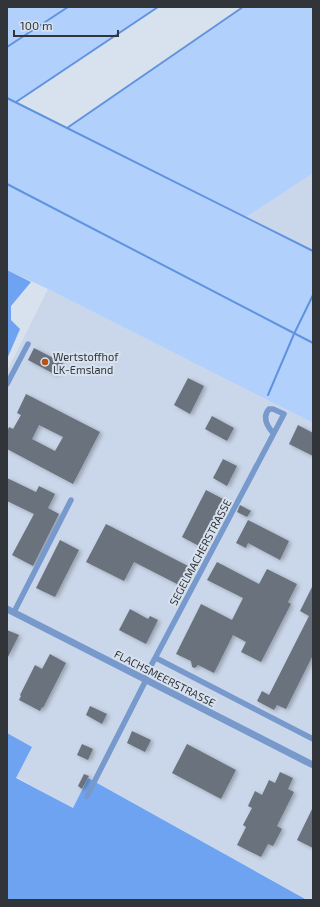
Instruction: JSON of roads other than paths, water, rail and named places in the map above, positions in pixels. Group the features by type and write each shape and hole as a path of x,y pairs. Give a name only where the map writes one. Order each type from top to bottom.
{"street":[{"path":"7,384 28,344"},
{"name":"SEGELMACHERSTRASSE","path":"87,796 156,658 273,433"},
{"path":"10,611 71,500"},
{"name":"FLACHSMEERSTRASSE","path":"10,611 313,765"},
{"name":"FLACHSMEERSTRASSE","path":"156,658 313,739"}],"waterway":[{"path":"7,47 68,7"},
{"path":"16,102 158,7"},
{"path":"67,128 243,7"},
{"path":"7,98 313,251"},
{"path":"7,184 313,343"},
{"path":"268,395 294,334 313,295"}],"place":[{"name":"Wertstoffhof LK-Emsland","path":"45,362"}]}
